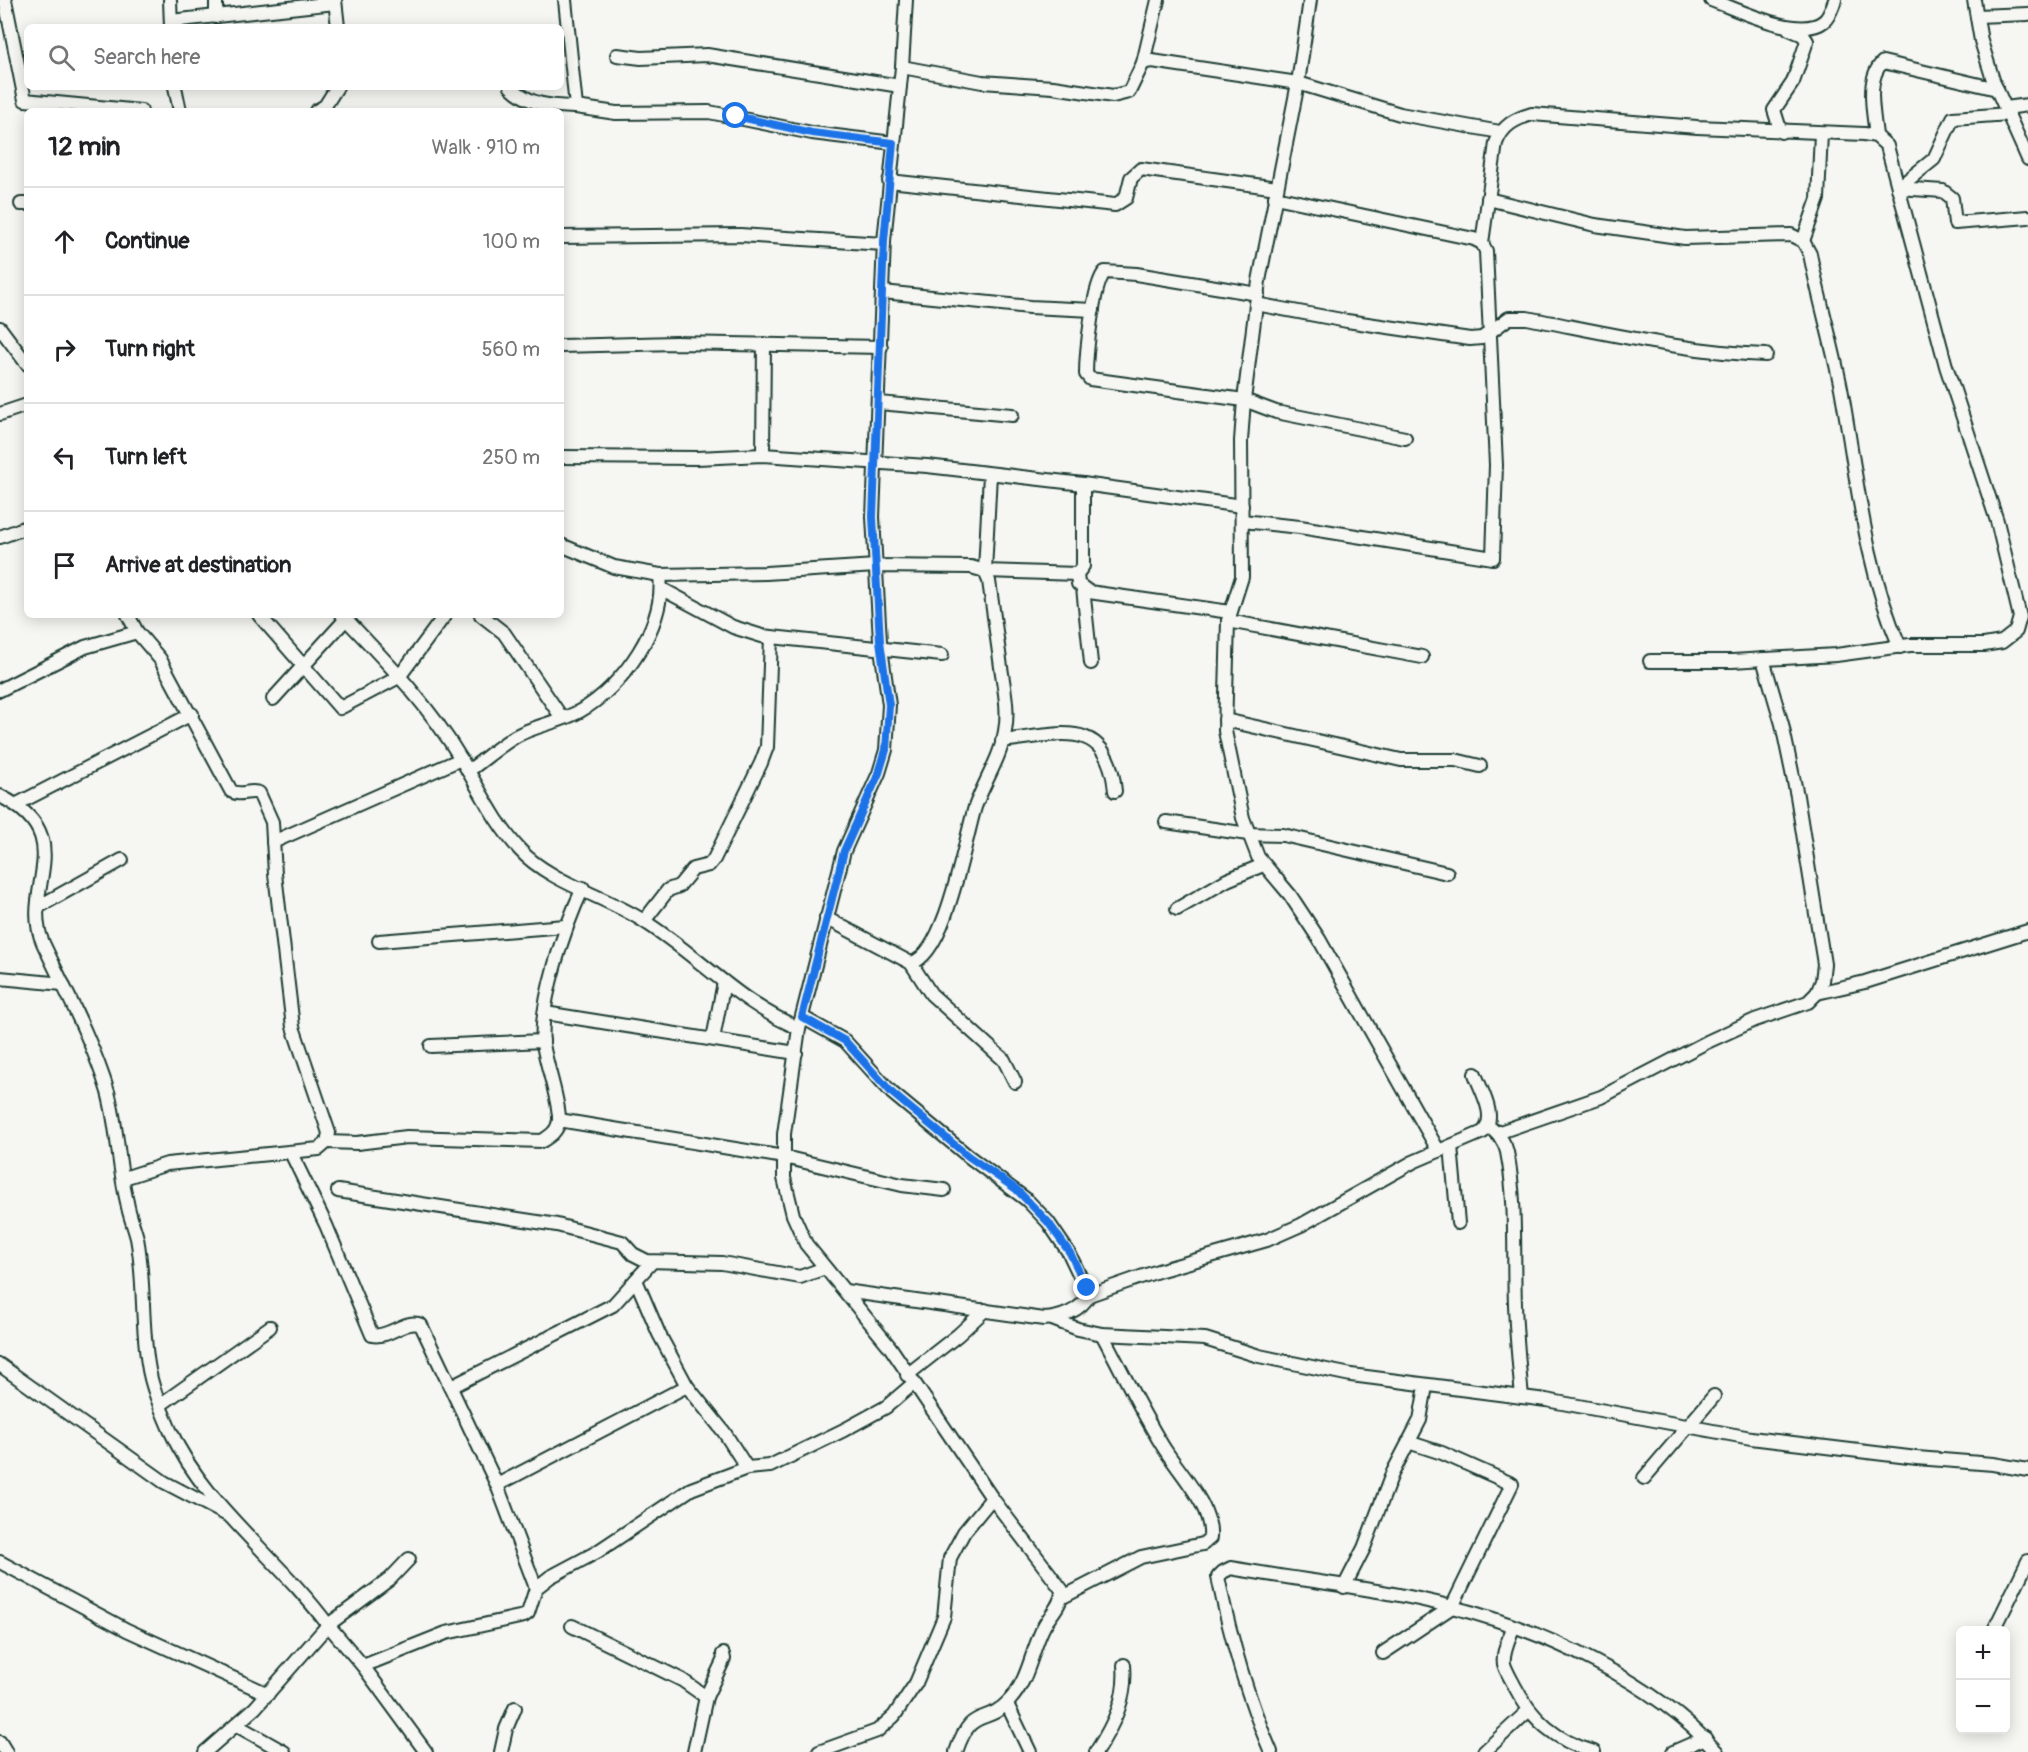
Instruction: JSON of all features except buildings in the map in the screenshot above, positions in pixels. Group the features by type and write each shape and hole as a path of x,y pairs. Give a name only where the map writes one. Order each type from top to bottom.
{"street":[{"path":"5,0 25,100 109,108"},
{"path":"170,0 171,24 335,2 338,24"},
{"path":"216,0 216,17"},
{"path":"565,0 576,107"},
{"path":"906,0 902,67 884,244 873,517 881,646 889,705 886,750 879,773 844,851 800,1022 784,1134 784,1178 793,1215 806,1245 890,1347 992,1498 1062,1590 1063,1597"},
{"path":"902,67 960,80 1053,87 1113,96 1129,92 1143,63 1158,0"},
{"path":"1711,0 1788,28 1803,35 1807,40 1793,82 1774,110 1781,132"},
{"path":"1788,28 1814,26 1824,21 1834,0"},
{"path":"1974,0 1982,41 1997,89 2028,159"},
{"path":"1310,1 1298,83 1257,299 1244,400 1240,441 1242,577 1229,616 1225,720 1248,834 1263,865 1290,895 1307,920 1445,1148 1458,1223"},
{"path":"1977,16 2028,14"},
{"path":"616,54 641,58 706,55 900,86"},
{"path":"1143,63 1152,61 1298,83 1400,114 1500,132"},
{"path":"1876,136 1873,79 1876,68 1883,62 1997,89"},
{"path":"176,90 179,108"},
{"path":"323,108 336,90"},
{"path":"514,90 527,106 576,107 616,112 709,112 812,133 893,143"},
{"path":"1898,188 1934,159 1953,118 2008,111 2028,105"},
{"path":"1242,521 1300,527 1493,558 1496,465 1486,251 1482,243 1500,132 1509,124 1532,114 1630,123 1876,136 1887,146 1946,366 1997,521 2020,617 2016,631 2002,642 1900,647 1836,655 1650,662"},
{"path":"1803,241 1818,199 1821,133"},
{"path":"889,181 1115,204 1125,198 1131,178 1141,169 1276,193 1474,239 1482,243"},
{"path":"1898,188 1942,191 1952,198 1955,223 2028,217"},
{"path":"1488,199 1595,225 1685,238 1791,236 1803,241 1810,254 1840,385 1866,540 1881,598 1900,647"},
{"path":"564,237 740,235 884,244"},
{"path":"1405,438 1315,422 1276,412 1244,400 1090,379 1086,370 1099,279 1105,272 1113,271 1257,299 1347,321 1470,339 1482,338 1509,318 1527,318 1667,345 1766,355"},
{"path":"883,292 1030,307 1093,310"},
{"path":"0,328 24,360"},
{"path":"564,346 764,344 881,347"},
{"path":"763,456 764,344"},
{"path":"879,403 1012,415"},
{"path":"0,414 24,406"},
{"path":"564,457 763,456 876,463 1083,484 1242,506"},
{"path":"911,963 921,958 940,930 954,895 962,853 976,806 1005,732 1007,709 989,581 985,570 990,474"},
{"path":"1083,484 1083,566 1077,574 1078,584 1089,592 1229,616 1422,657"},
{"path":"0,537 24,528"},
{"path":"564,546 614,567 660,575 766,573 876,566 972,567 985,570 1077,574"},
{"path":"468,771 517,735 580,711 608,690 627,669 648,633 662,589 660,575"},
{"path":"1083,588 1091,663"},
{"path":"662,589 733,627 771,637 881,646 942,655"},
{"path":"124,1178 167,1164 319,1149 327,1142 329,1133 293,1027 272,822 260,793 254,791 240,794 231,790 192,714 160,659 137,632 130,618"},
{"path":"262,618 340,708 399,677 443,618"},
{"path":"273,699 343,618"},
{"path":"345,618 399,677 461,759 481,797 521,851 539,867 644,921 724,982 784,1022 800,1022 845,1041 892,1093 968,1156 1027,1200 1048,1222 1070,1253 1089,1295"},
{"path":"485,618 504,633 562,718"},
{"path":"0,690 85,647 137,632"},
{"path":"644,921 668,890 679,886 693,869 709,865 714,859 758,772 767,747 771,637"},
{"path":"1052,1318 1069,1312 1085,1302 1089,1295 1158,1271 1267,1240 1301,1226 1445,1148 1483,1132 1600,1097 1745,1025 1808,1002 1817,993 1822,981 1824,964 1797,796 1782,724 1763,659"},
{"path":"17,804 192,714"},
{"path":"1225,720 1401,760 1455,760 1479,766"},
{"path":"1002,741 1070,734 1091,739 1100,745 1113,768 1115,791"},
{"path":"273,842 461,759"},
{"path":"0,796 17,804 33,824 43,843 46,860 36,922 38,931 96,1058 108,1094 124,1178 126,1202 140,1263 148,1366 160,1405 190,1467 233,1518 307,1597 363,1666 426,1752"},
{"path":"1166,822 1248,834 1283,835 1447,873"},
{"path":"38,907 122,860"},
{"path":"1177,909 1227,880 1263,865"},
{"path":"327,1142 357,1143 407,1137 542,1141 554,1132 559,1120 543,1041 545,1013 565,926 583,888"},
{"path":"825,918 911,963 931,994 1004,1060 1015,1082"},
{"path":"379,941 565,926"},
{"path":"1817,993 1865,982 2028,931"},
{"path":"0,978 63,984"},
{"path":"713,1039 724,982"},
{"path":"545,1013 796,1053"},
{"path":"431,1046 543,1041"},
{"path":"1475,1074 1493,1130 1506,1150 1514,1226 1515,1306 1522,1397"},
{"path":"559,1120 784,1157 902,1185 944,1190"},
{"path":"291,1153 326,1225 372,1335 378,1337 413,1323 421,1325 497,1485 536,1588 531,1606 524,1616 446,1634 363,1666"},
{"path":"338,1191 556,1225 600,1239 616,1240 642,1260 652,1262 722,1263 800,1276 825,1268"},
{"path":"451,1387 614,1305 652,1262"},
{"path":"636,1280 659,1334 687,1386 724,1432 747,1468"},
{"path":"845,1291 1052,1318 1078,1329 1102,1334 1192,1337 1259,1356 1351,1375 1522,1397 1781,1442 1917,1458 1993,1464 2028,1470"},
{"path":"536,1588 550,1577 625,1534 691,1489 747,1468 770,1466 886,1407 910,1379 985,1310"},
{"path":"160,1405 270,1327"},
{"path":"956,1752 962,1733 976,1717 1007,1704 1018,1691 1043,1628 1063,1597 1141,1557 1203,1544 1210,1539 1211,1529 1202,1505 1162,1446 1102,1334"},
{"path":"0,1365 165,1482 233,1518"},
{"path":"497,1485 687,1386"},
{"path":"1344,1587 1364,1548 1392,1474 1420,1420 1426,1386"},
{"path":"1644,1478 1714,1396"},
{"path":"1383,1653 1452,1607 1512,1484 1442,1453 1408,1442"},
{"path":"819,1752 877,1731 894,1716 916,1683 944,1617 953,1551 974,1518 992,1498"},
{"path":"205,1752 268,1694 328,1624 390,1579 409,1558"},
{"path":"1996,1626 2028,1561"},
{"path":"0,1563 127,1630 268,1694"},
{"path":"1271,1752 1233,1642 1218,1577 1231,1568 1452,1607 1513,1628 1599,1663 1663,1704 1705,1738 1717,1752"},
{"path":"572,1626 682,1680 706,1696"},
{"path":"1513,1628 1504,1655 1504,1664 1529,1710 1548,1731 1565,1741 1594,1752"},
{"path":"693,1752 706,1696 724,1659 723,1654"},
{"path":"1096,1752 1115,1723 1126,1685 1124,1665"},
{"path":"1007,1704 1030,1752"},
{"path":"501,1752 506,1729 515,1708"},
{"path":"1484,1752 1529,1710"},
{"path":"236,1725 284,1752"},
{"path":"1673,1752 1705,1738"},
{"path":"0,1742 6,1752"}],"route":[{"path":"736,116 812,133 893,143 884,241 873,517 880,641 889,705 886,750 879,773 844,851 802,1017 845,1041 892,1093 968,1156 1016,1189 1048,1222 1070,1253 1087,1288"}]}
